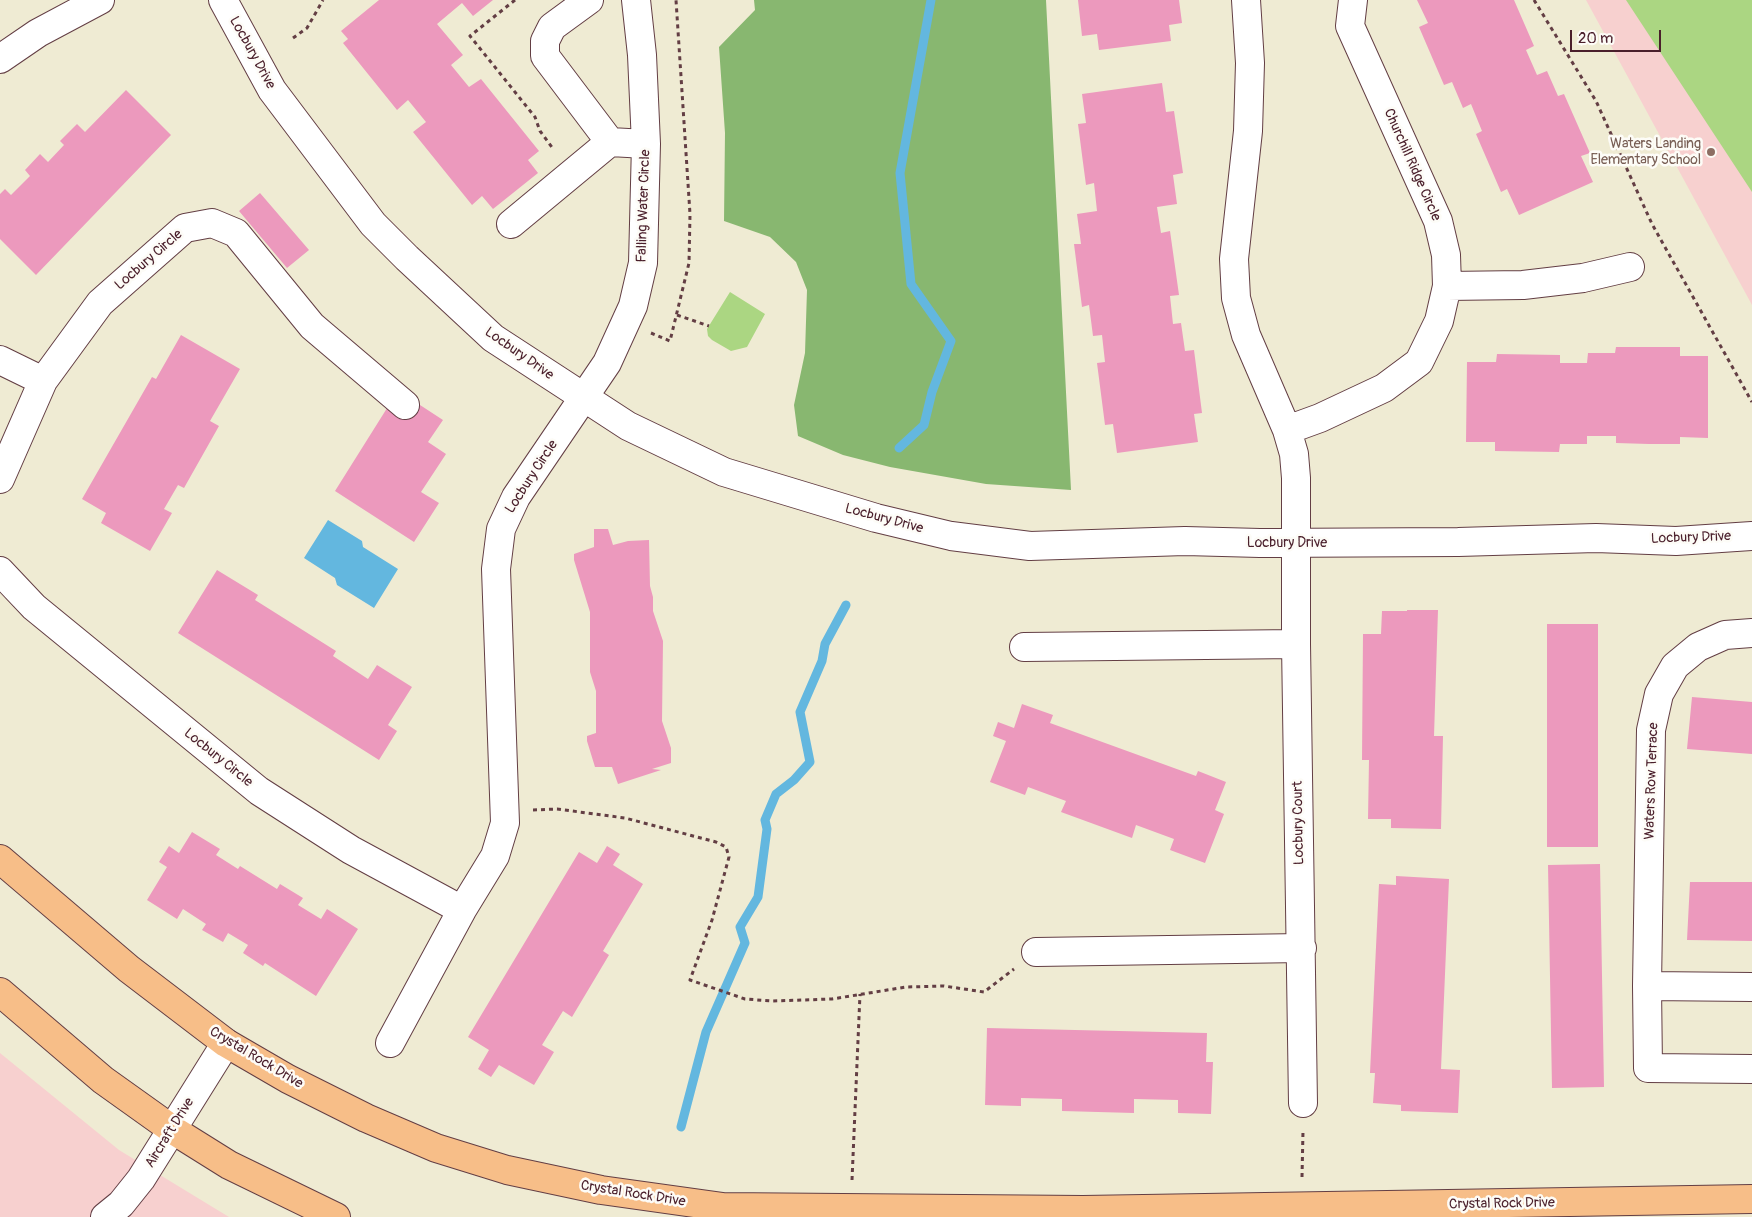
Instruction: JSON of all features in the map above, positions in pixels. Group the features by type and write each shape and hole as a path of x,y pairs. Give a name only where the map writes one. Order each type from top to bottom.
{"main road":[{"name":"Crystal Rock Drive","path":"0,859 128,969 226,1043 288,1079 366,1118 436,1148 507,1170 601,1190 723,1207 1083,1210 1752,1200"},
{"path":"0,992 103,1080 173,1130 228,1165 336,1217"}],"street":[{"path":"0,59 38,33 100,0"},
{"name":"Locbury Drive","path":"223,0 272,90 373,224 493,338 628,426 724,472 876,518 951,536 1030,546 1184,541 1298,543 1458,542 1596,538 1676,541 1752,536"},
{"path":"589,0 552,27 545,41 545,56 610,142"},
{"name":"Falling Water Circle","path":"584,399 607,364 633,306 643,263 646,144 642,55 636,0"},
{"path":"1246,0 1250,63 1248,131 1234,259 1236,298 1246,335 1287,430 1294,454 1298,543"},
{"name":"Churchill Ridge Circle","path":"1287,430 1320,418 1384,388 1419,362 1438,321 1447,286 1446,255 1438,221 1350,26 1352,0"},
{"path":"511,224 610,142 646,144"},
{"name":"Locbury Circle","path":"0,479 43,381 100,303 185,228 212,224 236,233 312,326 405,405"},
{"path":"1447,286 1523,285 1583,278 1630,267"},
{"path":"0,360 43,381"},
{"name":"Locbury Circle","path":"390,1043 462,910 495,856 505,823 496,569 501,529 516,497 584,399"},
{"name":"Locbury Court","path":"1298,543 1296,644 1303,1102"},
{"name":"Locbury Circle","path":"0,572 34,608 259,791 351,850 462,910"},
{"name":"Waters Row Terrace","path":"1752,633 1725,635 1698,647 1676,666 1659,694 1651,730 1648,986 1648,1068 1752,1069"},
{"path":"1024,647 1296,644"},
{"path":"1036,952 1302,948"},
{"path":"1648,986 1752,987"},
{"name":"Aircraft Drive","path":"105,1217 121,1204 141,1179 226,1043"}],"path":[{"path":"293,38 307,28 323,0"},
{"path":"515,0 470,36 535,117 540,131 572,174"},
{"path":"1534,0 1596,101 1652,224 1752,402"},
{"path":"677,315 709,326"},
{"path":"504,811 557,809 625,818 716,842 726,847 729,857 712,920 690,980 745,999 772,1001 822,999 906,987 944,986 984,992 1036,952"},
{"path":"852,1183 860,994"},
{"path":"1302,1178 1303,1102"}],"shaded area":[{"name":"Waters Landing Elementary School","path":"1586,0 1752,0 1752,305"},
{"path":"0,1053 119,1150 229,1217 0,1217"}],"green space":[{"path":"754,0 1046,0 1071,490 986,484 890,467 843,455 798,436 794,405 805,353 807,290 796,262 770,237 724,221 725,133 719,47 755,10"},
{"path":"1626,0 1752,0 1752,192"},
{"path":"730,292 765,314 747,347 731,351 712,340 708,336 707,329"}],"water":[{"path":"328,520 362,541 363,547 398,569 374,608 337,585 335,578 304,558"}],"building":[{"path":"379,0 493,0 473,16 462,3 437,24 463,55 451,65 469,87 481,79 539,151 528,160 538,173 493,209 482,196 472,205 413,132 426,122 408,100 397,110 343,43 348,39 341,31"},
{"path":"1078,0 1179,0 1182,23 1169,25 1171,41 1099,50 1097,34 1082,36"},
{"path":"1417,0 1514,0 1534,46 1526,50 1537,75 1547,71 1558,96 1564,94 1590,153 1581,156 1593,182 1519,215 1507,189 1501,192 1476,134 1482,131 1471,104 1463,108 1452,82 1444,85 1419,27 1428,23"},
{"path":"1162,83 1166,112 1174,111 1183,173 1173,175 1177,204 1157,207 1161,233 1170,231 1179,295 1170,296 1173,324 1181,323 1185,351 1194,350 1202,413 1194,414 1198,442 1117,453 1113,424 1105,425 1097,363 1105,362 1102,335 1093,336 1089,305 1082,307 1074,244 1081,244 1077,214 1097,211 1094,183 1086,185 1078,124 1086,123 1082,94"},
{"path":"126,90 171,135 36,275 0,239 0,194 5,189 11,195 30,176 25,170 40,154 48,162 64,145 60,141 77,124 85,132"},
{"path":"260,193 309,250 287,268 239,211"},
{"path":"181,335 240,369 210,421 219,426 184,488 178,485 164,509 172,513 150,551 101,523 106,513 82,499 152,377 156,379"},
{"path":"1616,347 1680,347 1680,356 1708,356 1708,438 1680,437 1680,444 1649,444 1616,443 1616,436 1587,436 1587,444 1560,444 1559,452 1495,451 1495,442 1466,442 1467,362 1496,362 1497,354 1560,355 1560,363 1587,363 1588,353 1615,353"},
{"path":"389,405 411,419 420,405 443,420 428,442 446,454 421,492 439,503 414,542 335,491"},
{"path":"594,529 608,529 613,545 628,541 649,540 650,586 653,597 653,611 663,641 662,721 671,748 671,763 652,769 661,770 618,784 612,767 595,767 587,741 587,736 596,733 596,691 590,672 590,612 574,560 574,554 594,547"},
{"path":"217,570 258,595 255,600 336,651 333,656 368,679 377,665 412,687 388,725 397,731 379,760 178,633"},
{"path":"1438,610 1434,736 1443,736 1441,829 1391,828 1391,819 1368,819 1369,760 1362,760 1363,634 1381,634 1382,611"},
{"path":"1547,624 1598,624 1598,847 1547,847"},
{"path":"1692,697 1752,702 1752,754 1687,749"},
{"path":"1022,704 1053,715 1050,723 1196,776 1198,771 1226,782 1215,810 1224,814 1205,863 1170,850 1174,839 1136,825 1132,838 1061,812 1066,801 1028,787 1025,795 990,782 1006,741 993,736 998,722 1014,728"},
{"path":"192,832 220,849 216,855 238,869 240,866 277,889 280,884 303,898 298,905 321,919 327,909 358,929 316,996 265,963 263,966 243,953 248,945 228,933 223,942 202,930 206,924 183,909 177,919 147,900 167,867 159,862 169,846 179,853"},
{"path":"607,846 620,854 613,865 643,884 603,951 609,955 572,1017 563,1011 542,1045 554,1052 534,1085 499,1065 491,1077 478,1069 489,1050 468,1037 579,852 597,863"},
{"path":"1600,864 1604,1087 1552,1088 1548,865"},
{"path":"1396,876 1449,879 1441,1069 1460,1070 1458,1113 1401,1111 1401,1105 1373,1103 1375,1073 1370,1073 1379,884 1396,885"},
{"path":"1690,882 1752,882 1752,941 1687,940"},
{"path":"987,1028 1207,1033 1206,1062 1213,1062 1211,1114 1178,1113 1178,1100 1134,1099 1134,1113 1062,1111 1062,1099 1021,1098 1021,1106 985,1105"}],"waterway":[{"path":"899,448 924,425 932,392 951,341 911,284 900,173 931,0"},
{"path":"681,1127 706,1032 745,943 740,927 758,897 767,829 765,820 776,794 794,780 810,762 800,712 822,661 825,644 846,605"}],"place":[{"name":"Waters Landing Elementary School","path":"1711,152"}]}
